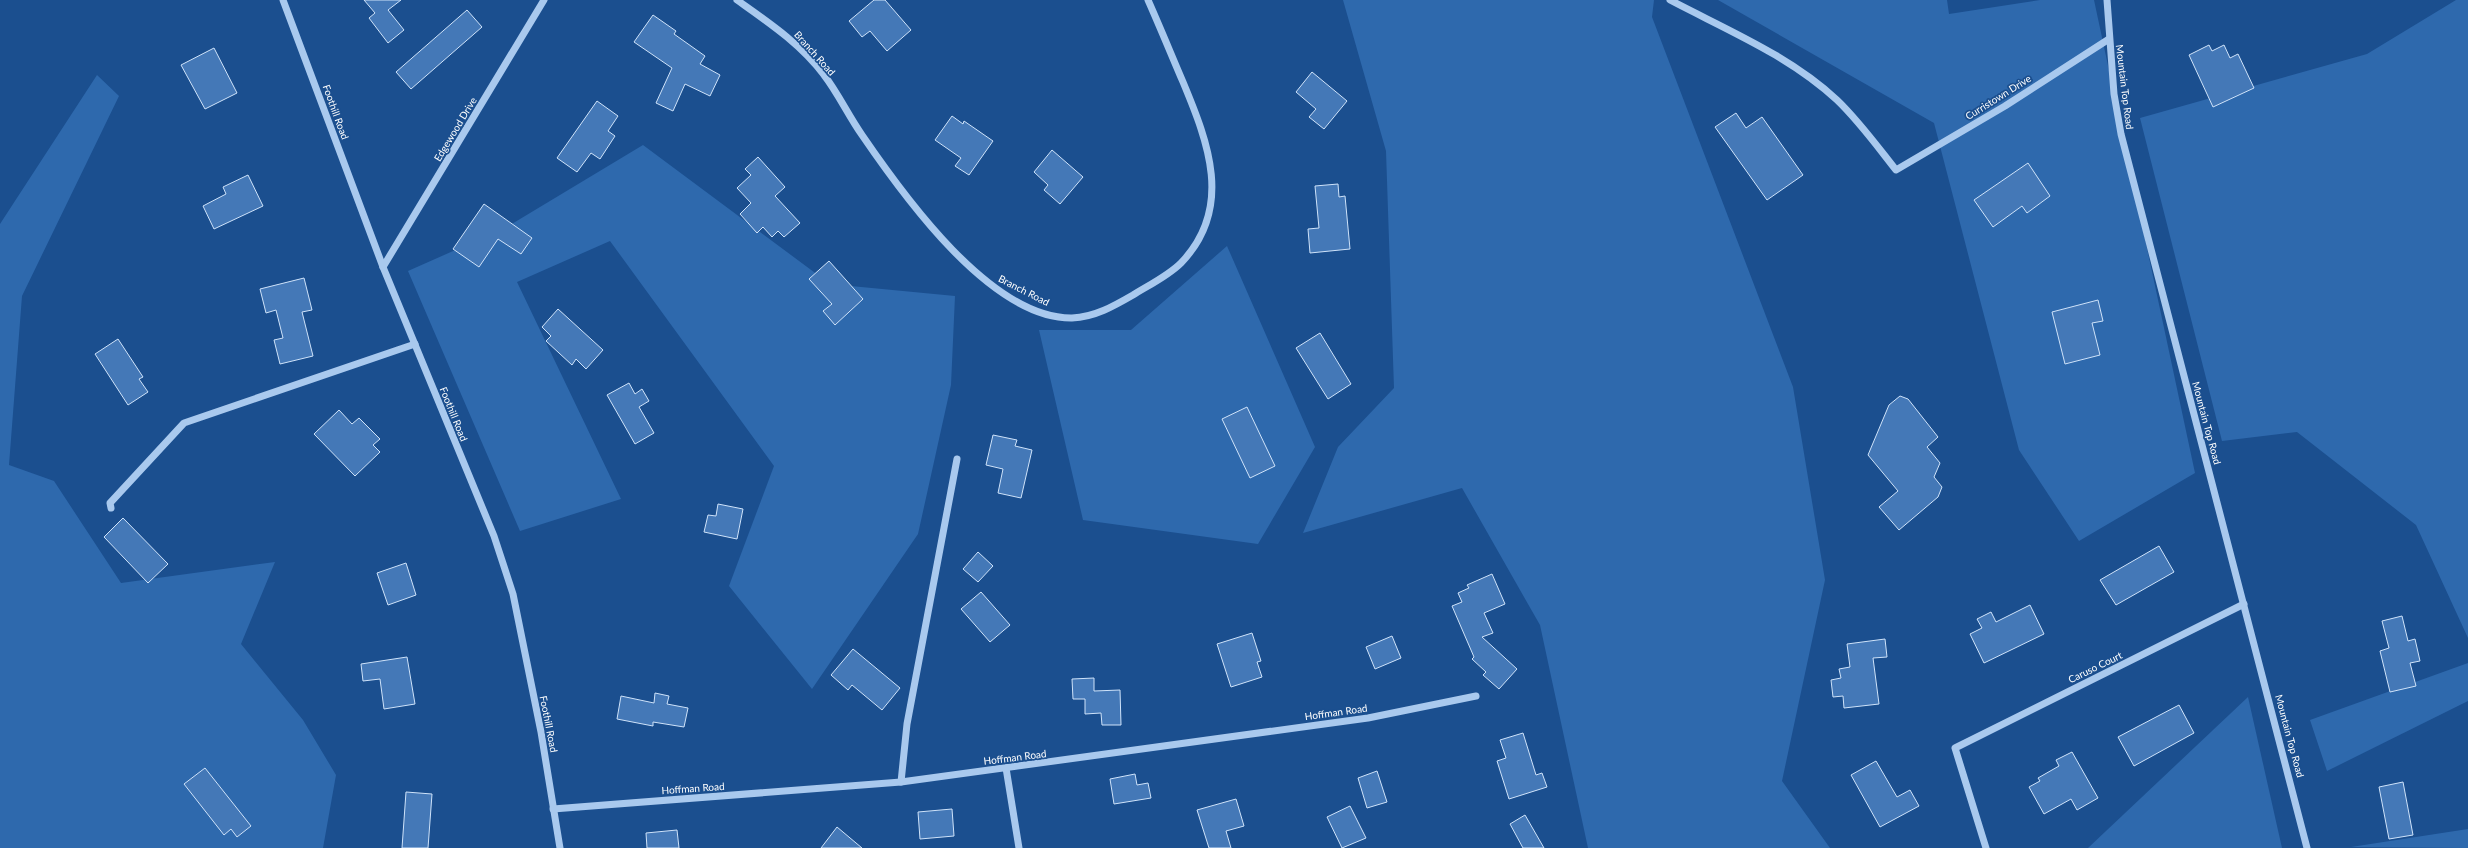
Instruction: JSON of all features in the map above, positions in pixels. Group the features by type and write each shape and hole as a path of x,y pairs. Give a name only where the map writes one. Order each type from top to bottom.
{"street":[{"name":"Foothill Road","path":"284,0 383,267 494,536 513,594 541,732 560,848"},
{"name":"Edgewood Drive","path":"383,267 544,0"},
{"name":"Branch Road","path":"737,0 784,34 824,74 860,133 907,200 973,270 999,291 1035,309 1056,317 1074,318 1105,311 1176,268 1191,252 1208,222 1213,176 1206,144 1195,111 1148,0"},
{"name":"Curristown Drive","path":"1670,0 1802,72 1837,100 1867,132 1896,170 2004,106 2109,39"},
{"name":"Mountain Top Road","path":"2107,0 2114,94 2121,134 2307,848"},
{"path":"111,508 110,503 184,423 415,344"},
{"path":"901,782 907,724 957,459"},
{"name":"Caruso Court","path":"1986,848 1955,748 2244,604"},
{"name":"Hoffman Road","path":"553,809 901,782 1368,718 1476,696"},
{"path":"1006,768 1019,848"}],"shaded area":[{"path":"1343,0 1654,0 1652,17 1793,387 1825,580 1782,781 1830,848 1588,848 1540,625 1462,488 1303,533 1338,447 1394,388 1386,151"},
{"path":"1718,0 1947,0 1949,14 2040,0 2094,0 2195,473 2079,541 2019,450 1934,123"},
{"path":"2456,0 2468,0 2468,638 2416,525 2297,432 2222,441 2140,118 2367,54"},
{"path":"97,75 119,96 22,296 9,465 54,481 121,583 275,562 241,644 303,720 336,775 323,848 0,848 0,224"},
{"path":"643,145 830,284 955,296 951,385 918,534 812,689 729,586 774,466 610,241 517,282 621,499 520,531 408,271 505,228"},
{"path":"1227,246 1315,447 1258,544 1083,520 1039,330 1131,330"},
{"path":"2468,663 2468,701 2327,771 2310,720"},
{"path":"2248,697 2282,848 2088,848"},
{"path":"2468,829 2468,848 2351,847"}],"building":[{"path":"364,0 401,0 388,10 404,30 388,43 369,18 375,13"},
{"path":"874,0 885,0 911,30 887,51 870,31 862,37 849,21"},
{"path":"467,10 482,27 411,89 396,72"},
{"path":"653,15 676,31 674,34 705,56 700,64 720,75 710,96 685,84 673,111 656,103 672,68 634,42"},
{"path":"2209,45 2212,51 2224,45 2230,58 2238,54 2254,88 2213,107 2189,55"},
{"path":"214,48 237,93 205,109 181,65"},
{"path":"1312,72 1347,101 1324,129 1309,117 1316,109 1296,92"},
{"path":"597,101 618,116 608,131 615,136 600,159 591,153 577,172 557,158"},
{"path":"1736,113 1746,128 1762,117 1803,175 1767,200 1715,127"},
{"path":"952,116 963,124 964,121 993,141 969,175 955,166 961,158 935,140"},
{"path":"1052,150 1083,177 1060,204 1044,190 1048,185 1034,172"},
{"path":"758,157 785,187 775,196 800,223 784,237 778,231 772,237 763,227 757,233 740,214 751,203 737,188 751,175 745,169"},
{"path":"2028,163 2050,196 2027,213 2022,206 1993,227 1974,200"},
{"path":"248,175 263,206 214,229 203,206 226,194 223,187"},
{"path":"1338,184 1339,197 1345,196 1350,249 1310,253 1308,229 1319,228 1315,186"},
{"path":"484,204 532,238 521,254 498,239 479,267 453,249"},
{"path":"829,261 863,299 835,325 823,311 832,304 809,279"},
{"path":"304,278 312,310 302,312 313,356 280,364 274,340 283,338 276,310 266,313 260,289"},
{"path":"2098,300 2103,321 2092,323 2100,355 2065,364 2052,312"},
{"path":"558,309 603,350 586,369 576,359 572,365 546,341 551,336 542,327"},
{"path":"1320,333 1351,384 1328,399 1296,348"},
{"path":"118,339 143,377 139,379 148,392 128,405 95,354"},
{"path":"629,383 635,394 642,389 649,401 639,407 654,433 635,444 607,395"},
{"path":"1900,396 1908,399 1938,437 1927,447 1940,463 1934,477 1942,487 1938,497 1899,530 1879,507 1898,491 1868,455 1889,405"},
{"path":"1247,407 1275,466 1250,478 1222,419"},
{"path":"339,410 352,424 359,418 380,439 373,445 380,452 355,476 314,434"},
{"path":"993,435 1017,440 1015,446 1032,450 1021,498 998,493 1003,469 986,465"},
{"path":"718,504 743,509 737,539 704,532 708,515 716,516"},
{"path":"123,518 168,564 148,583 104,537"},
{"path":"2159,546 2174,572 2116,605 2100,580"},
{"path":"978,552 993,566 978,582 963,569"},
{"path":"406,563 416,595 388,605 377,573"},
{"path":"1492,574 1505,604 1484,613 1493,633 1482,637 1517,669 1499,689 1483,675 1486,672 1472,659 1474,657 1452,606 1462,602 1458,593 1469,588 1467,585"},
{"path":"981,592 1010,625 990,642 961,609"},
{"path":"2030,605 2044,634 1984,663 1970,634 1982,628 1977,619 1991,612 1996,622"},
{"path":"2402,616 2408,641 2415,639 2420,661 2410,663 2416,686 2390,692 2380,651 2389,648 2382,621"},
{"path":"1252,633 1261,661 1257,662 1262,677 1231,687 1217,644"},
{"path":"1392,636 1401,658 1375,669 1366,647"},
{"path":"1885,639 1887,657 1873,658 1879,704 1844,708 1843,696 1833,697 1831,680 1841,678 1839,669 1850,667 1847,644"},
{"path":"853,649 900,688 882,710 852,685 848,690 831,675"},
{"path":"407,657 415,704 384,709 380,679 363,681 361,664"},
{"path":"1094,678 1094,691 1120,690 1121,725 1102,725 1101,713 1085,714 1085,699 1073,699 1072,679"},
{"path":"655,693 669,696 667,704 688,708 684,727 653,722 653,726 617,719 621,696 654,703"},
{"path":"2179,705 2194,733 2134,766 2118,737"},
{"path":"1523,733 1536,775 1542,773 1547,787 1509,799 1497,761 1506,758 1500,740"},
{"path":"2072,752 2098,798 2077,810 2071,799 2044,814 2029,787 2040,781 2038,778 2059,766 2056,760"},
{"path":"1876,761 1897,797 1910,790 1919,806 1880,827 1851,775"},
{"path":"205,768 251,826 237,837 231,829 224,835 184,784"},
{"path":"1377,771 1387,802 1367,808 1358,778"},
{"path":"1135,774 1137,785 1148,783 1151,798 1114,804 1110,779"},
{"path":"2403,782 2413,835 2389,839 2379,787"},
{"path":"406,792 432,794 428,848 402,848"},
{"path":"1236,799 1244,826 1226,831 1231,848 1209,848 1197,810"},
{"path":"1350,806 1366,838 1342,848 1327,817"},
{"path":"952,809 954,836 920,839 918,812"},
{"path":"1525,815 1544,848 1523,848 1510,824"},
{"path":"837,827 862,848 821,848"},
{"path":"677,830 679,848 647,848 646,833"}]}
